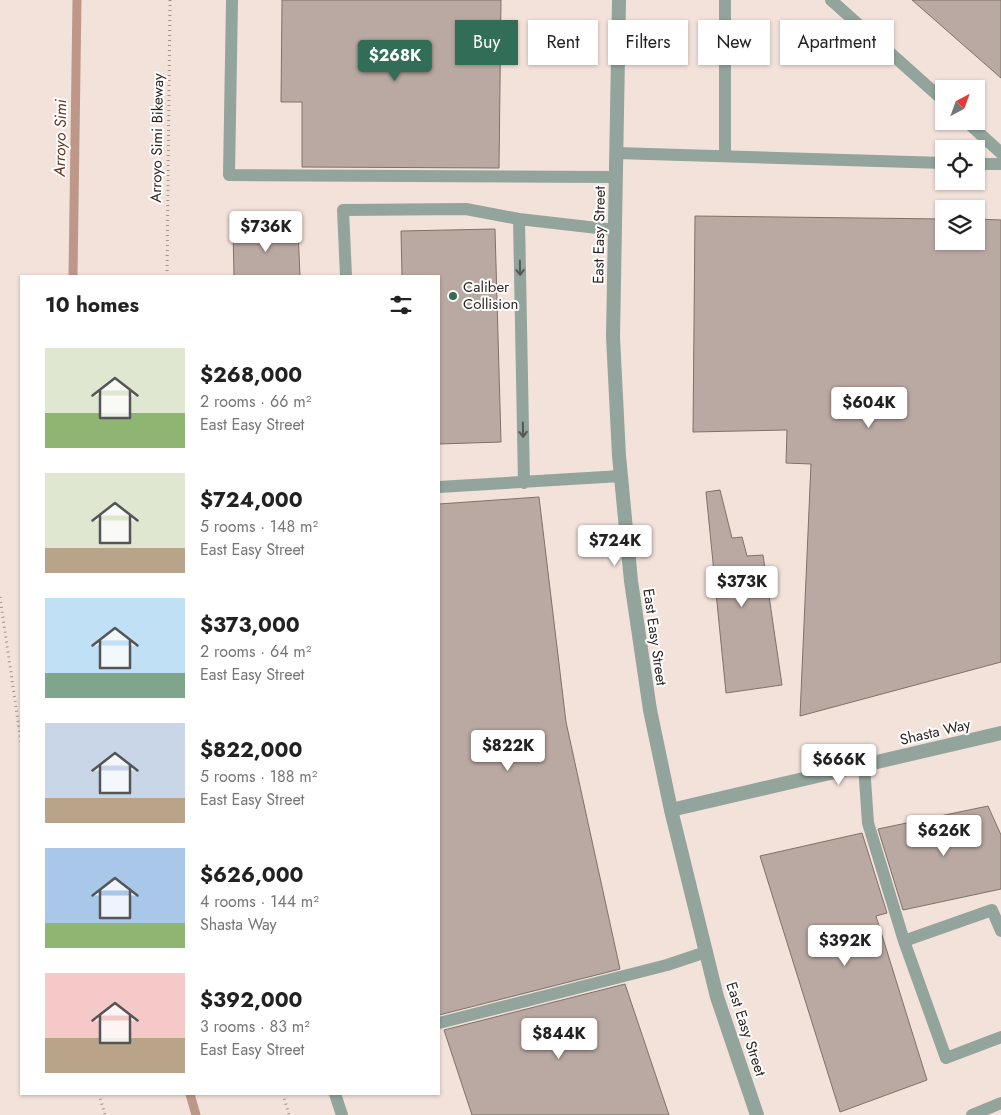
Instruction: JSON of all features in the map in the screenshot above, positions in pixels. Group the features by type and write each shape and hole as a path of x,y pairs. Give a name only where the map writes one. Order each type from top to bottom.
{"street":[{"name":"East Easy Street","path":"619,0 613,337 620,476 631,582 647,690 671,810 717,997 757,1115"},
{"name":"Shasta Way","path":"671,810 1001,733"}],"lane":[{"path":"232,0 230,174 616,177"},
{"path":"725,0 725,156"},
{"path":"831,0 935,93"},
{"path":"976,130 1001,153"},
{"path":"616,153 935,163"},
{"path":"985,164 1001,164"},
{"path":"346,275 343,210 466,209 519,219 615,230"},
{"path":"519,219 524,483"},
{"path":"440,487 620,476"},
{"path":"864,765 868,823 904,941 946,1058 1001,1037"},
{"path":"904,941 992,910 1001,931"},
{"path":"440,1023 667,965 706,952"},
{"path":"335,1095 342,1115"},
{"path":"972,1115 1001,1104"}],"path":[{"name":"Arroyo Simi Bikeway","path":"167,275 170,0"},
{"path":"0,596 20,735"},
{"path":"99,1095 105,1115"},
{"path":"283,1095 288,1115"}],"building":[{"path":"282,0 501,0 501,20 455,20 455,65 500,65 499,168 302,167 302,102 281,102"},
{"path":"912,0 1001,0 1001,78"},
{"path":"695,216 935,219 935,250 985,250 985,219 1001,220 1001,662 800,716 811,464 786,463 787,430 693,432"},
{"path":"233,229 298,230 300,275 234,275"},
{"path":"495,229 501,442 440,444 440,275 402,275 401,231"},
{"path":"720,490 732,538 742,537 747,556 763,555 782,685 726,693 706,492"},
{"path":"539,497 566,722 620,969 440,1015 440,504"},
{"path":"988,806 1001,835 1001,889 903,910 878,829"},
{"path":"862,833 887,913 876,916 927,1080 840,1112 760,856"},
{"path":"625,984 669,1115 472,1115 444,1030"}],"waterway":[{"name":"Arroyo Simi","path":"73,275 77,0"},
{"name":"Arroyo Simi","path":"190,1095 196,1115"}],"place":[{"name":"Caliber Collision","path":"453,296"}]}
